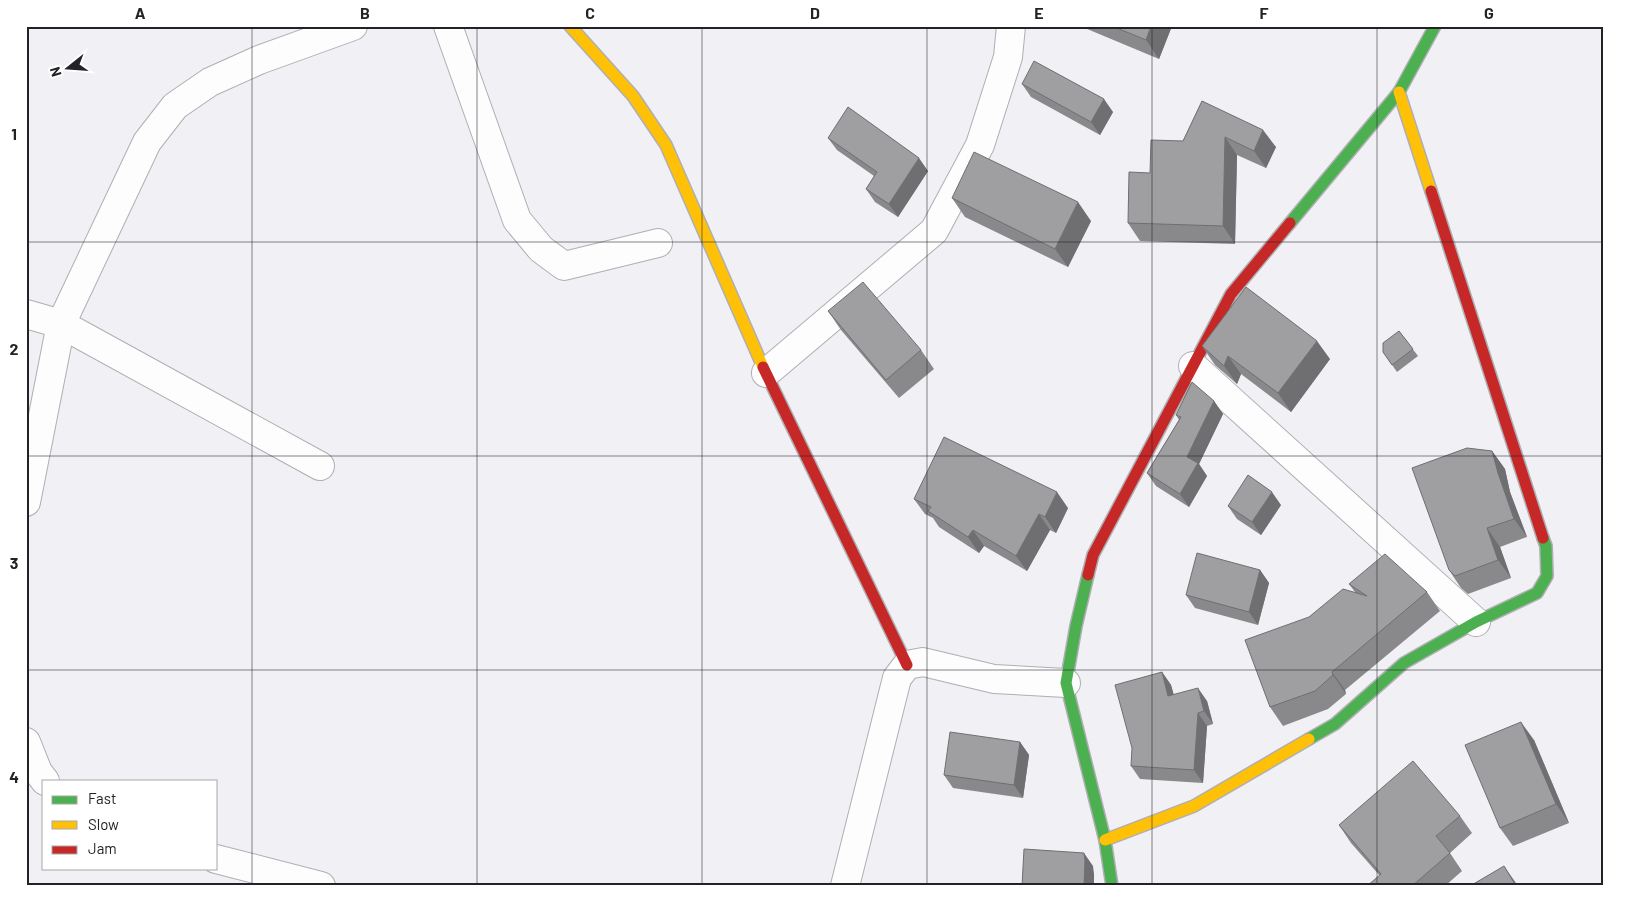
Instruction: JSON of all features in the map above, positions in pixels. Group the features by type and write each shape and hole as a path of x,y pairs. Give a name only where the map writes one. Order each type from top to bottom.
{"street":[{"path":"26,502 60,324 146,142 175,106 210,82 259,60 353,26"},
{"path":"448,26 517,220 541,249 564,266 658,243"},
{"path":"570,26 634,96 666,145 766,373 907,665"},
{"path":"766,373 934,231 980,145 1008,57 1011,26"},
{"path":"1112,886 1105,840 1066,683 1076,626 1093,555 1232,294 1400,92 1435,26"},
{"path":"1105,840 1194,806 1335,724 1404,663 1476,622 1537,593 1547,576 1546,546 1400,92"},
{"path":"26,314 60,324 320,466"},
{"path":"1193,366 1476,622"},
{"path":"845,886 897,678 907,665 923,662 994,679 1066,683"},
{"path":"26,742 37,778"},
{"path":"218,860 321,886"}],"building":[{"path":"1112,26 1151,26 1146,40"},
{"path":"1034,61 1104,99 1091,122 1022,84"},
{"path":"1202,101 1263,130 1254,151 1225,137 1223,226 1128,223 1129,172 1150,173 1151,140 1183,141"},
{"path":"848,107 919,158 889,204 866,189 877,172 828,138"},
{"path":"974,152 1078,202 1055,249 952,198"},
{"path":"863,282 921,350 886,380 828,311"},
{"path":"1246,287 1317,341 1278,393 1228,356 1224,366 1202,346"},
{"path":"1399,331 1413,349 1392,365 1383,352 1383,343"},
{"path":"1192,382 1214,401 1187,457 1198,463 1180,494 1147,473 1181,417 1176,415"},
{"path":"944,437 1057,492 1045,517 1039,514 1016,556 973,530 968,537 928,511 931,507 914,499"},
{"path":"1467,448 1492,451 1514,519 1487,528 1498,560 1455,576 1449,570 1412,468"},
{"path":"1248,475 1272,492 1252,522 1228,506"},
{"path":"1197,553 1260,570 1249,612 1186,595"},
{"path":"1385,554 1427,592 1332,672 1333,675 1315,691 1270,707 1245,640 1309,617 1343,589 1367,596 1349,584"},
{"path":"1162,672 1168,696 1198,688 1204,711 1198,713 1194,770 1131,766 1132,748 1115,685"},
{"path":"1521,722 1556,804 1500,828 1465,745"},
{"path":"950,732 1020,742 1014,785 944,775"},
{"path":"1413,761 1460,816 1436,836 1450,853 1412,886 1367,886 1381,874 1339,825"},
{"path":"1024,849 1084,853 1084,886 1022,886"},
{"path":"1504,866 1516,886 1470,886"}],"traffic: fast":[{"path":"1290,223 1399,92 1435,26"},
{"path":"1309,739 1335,724 1404,663 1476,622 1537,593 1547,576 1546,546 1543,538"},
{"path":"1088,575 1076,626 1066,683 1105,840 1112,886"}],"traffic: slow":[{"path":"570,26 633,96 666,145 763,367"},
{"path":"1399,92 1431,191"},
{"path":"1105,840 1194,806 1309,739"}],"traffic: jam":[{"path":"1431,191 1543,538"},
{"path":"1088,575 1093,555 1231,294 1290,223"},
{"path":"763,367 907,665"}]}
